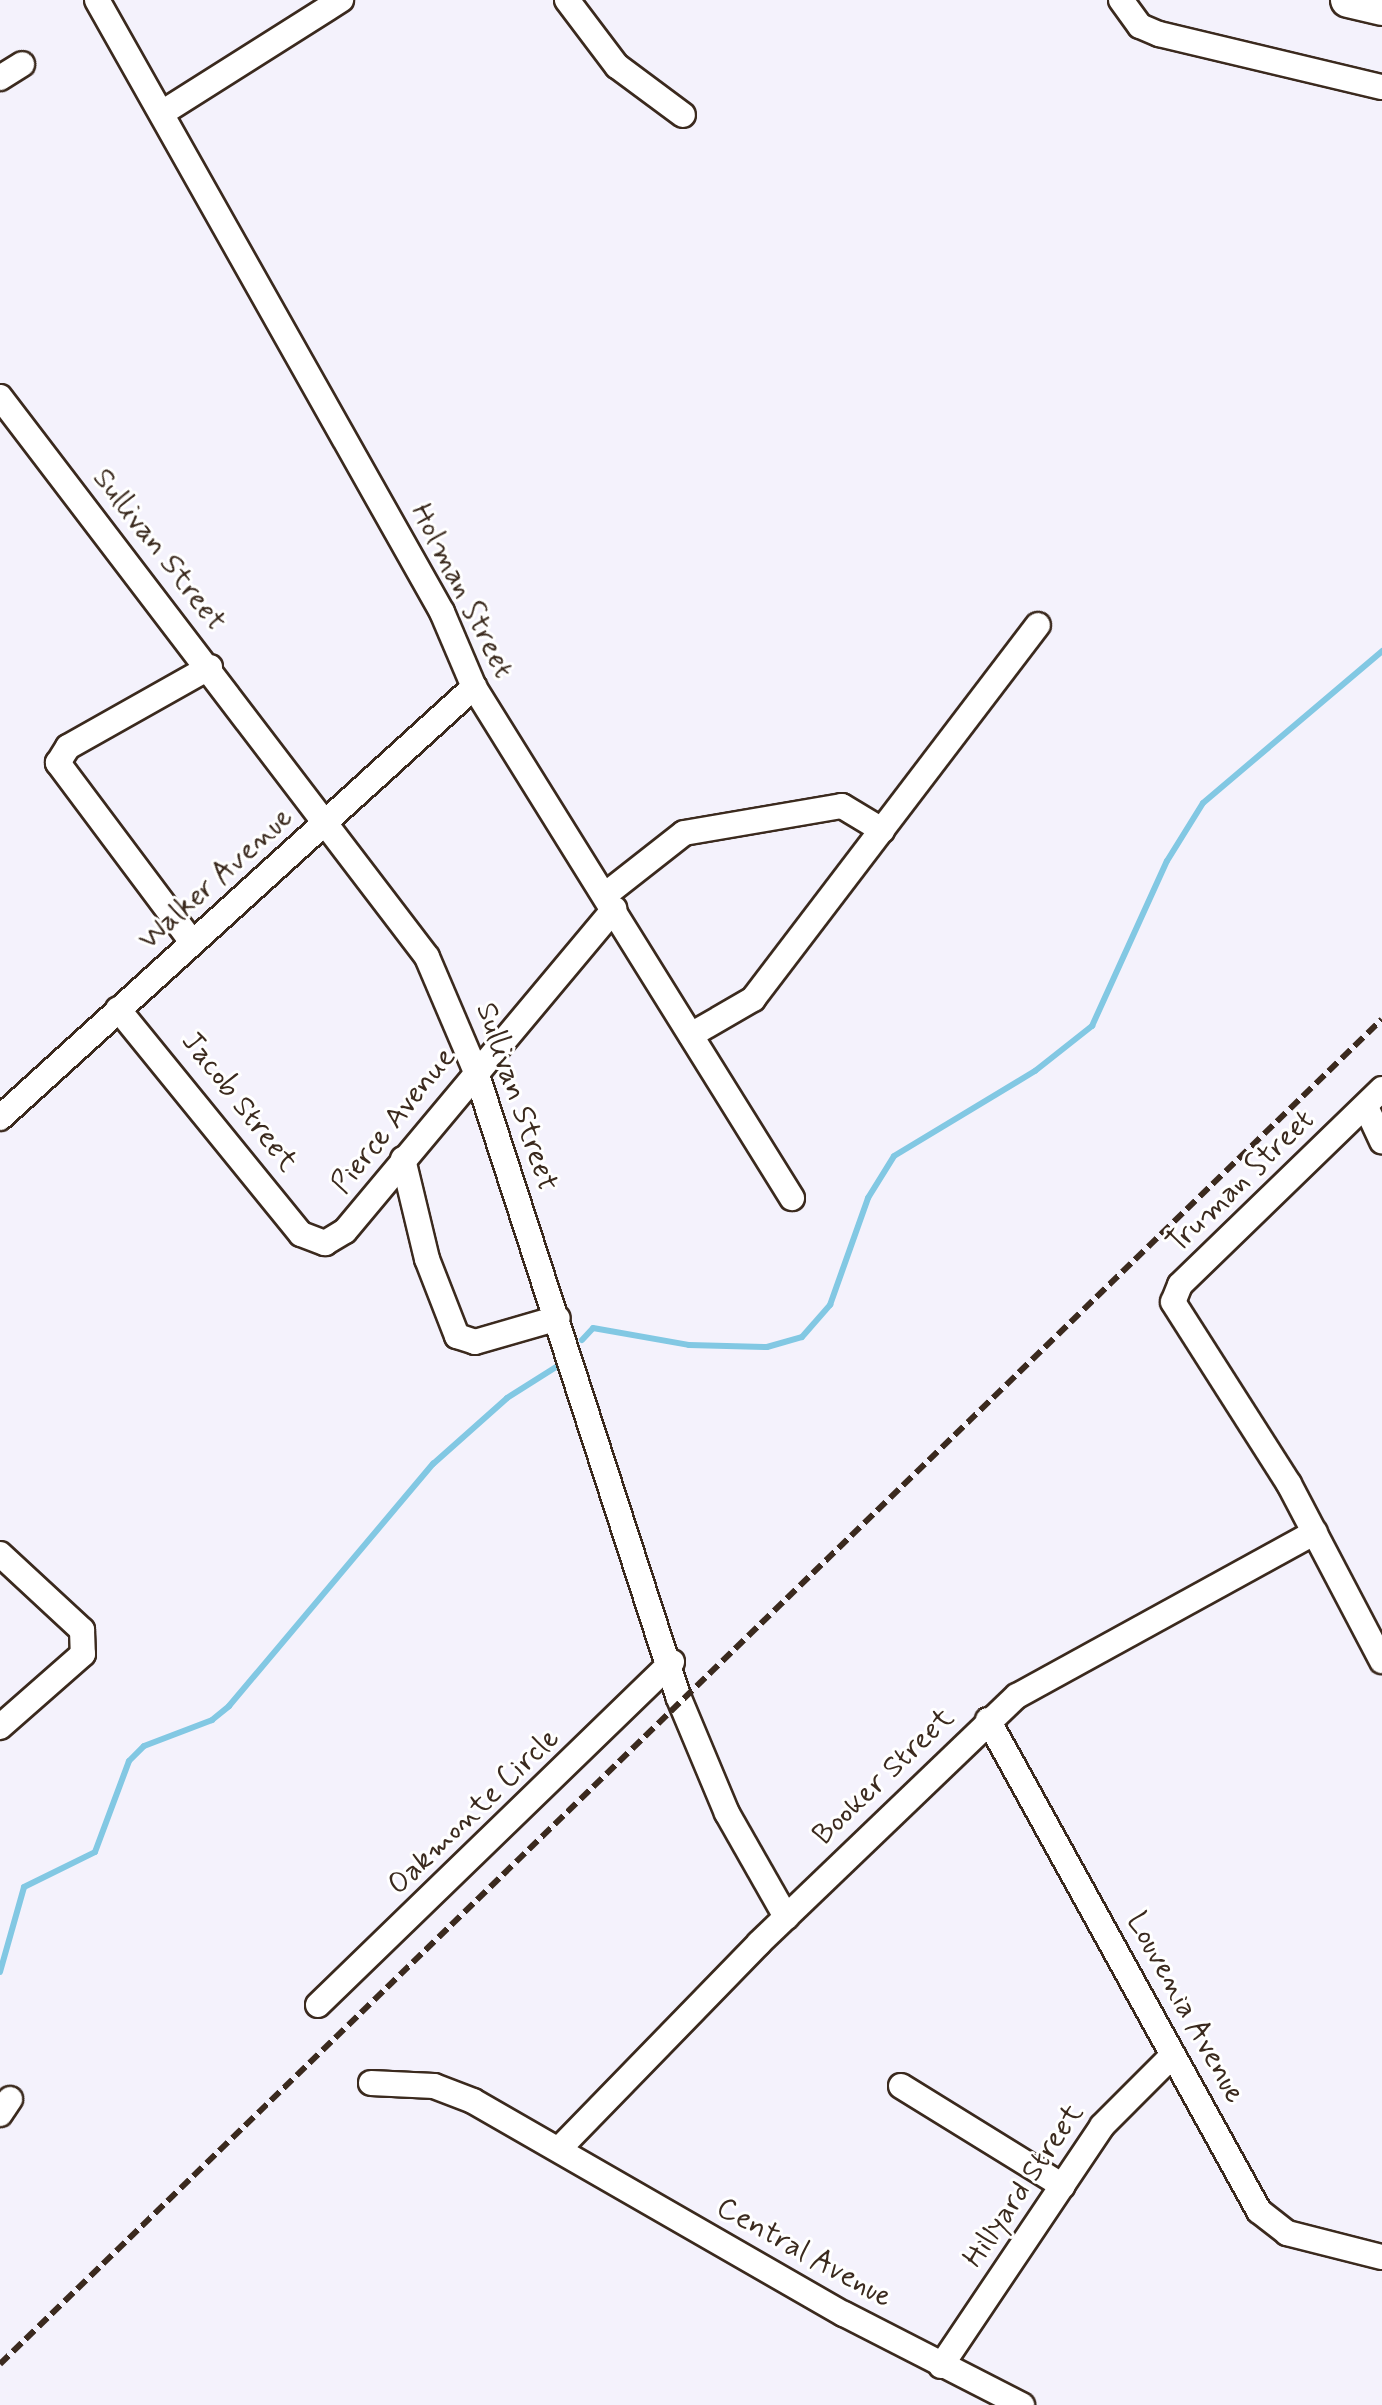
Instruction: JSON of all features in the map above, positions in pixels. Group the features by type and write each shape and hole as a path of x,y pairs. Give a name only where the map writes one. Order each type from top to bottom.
{"highway":[{"path":"1348,0 1382,8"}],"street":[{"name":"Holman Street","path":"97,0 442,612 474,687 792,1198"},
{"path":"162,113 341,0"},
{"path":"567,0 617,66 683,115"},
{"path":"1121,0 1140,26 1159,34 1382,87"},
{"path":"0,78 22,64"},
{"name":"Sullivan Street","path":"0,397 329,821 427,957 476,1072 708,1772 786,1917"},
{"path":"691,1035 753,999 1038,625"},
{"path":"192,942 58,763 68,747 210,667"},
{"name":"Walker Avenue","path":"0,1118 474,687"},
{"name":"Pierce Avenue","path":"306,1238 337,1239 476,1072 609,902 684,833 842,806 882,830"},
{"name":"Jacob Street","path":"118,1009 306,1238"},
{"path":"1374,1098 1382,1141"},
{"name":"Truman Street","path":"1315,1532 1173,1302 1180,1285 1374,1098"},
{"path":"403,1159 427,1259 457,1336 475,1342 558,1318"},
{"path":"1315,1532 1382,1661"},
{"name":"Booker Street","path":"559,2149 786,1917 988,1720 1049,1676 1315,1532"},
{"path":"0,1554 82,1630 83,1654 0,1727"},
{"name":"Oakmonte Circle","path":"318,2005 672,1662"},
{"name":"Louvenia Avenue","path":"988,1720 1173,2055 1270,2223 1382,2257"},
{"name":"Hillyard Street","path":"941,2366 1110,2115 1173,2055"},
{"name":"Central Avenue","path":"371,2083 451,2091 941,2366 981,2398 1022,2405"},
{"path":"901,2086 1063,2186"}],"waterway":[{"path":"582,1340 593,1328 689,1345 767,1347 802,1337 830,1305 868,1198 894,1156 1035,1071 1092,1026 1167,861 1203,803 1382,651"},
{"path":"0,1972 24,1887 95,1852 129,1761 144,1746 212,1720 229,1706 433,1464 507,1398 556,1367"}],"railway":[{"path":"0,2364 1382,1019"}]}
